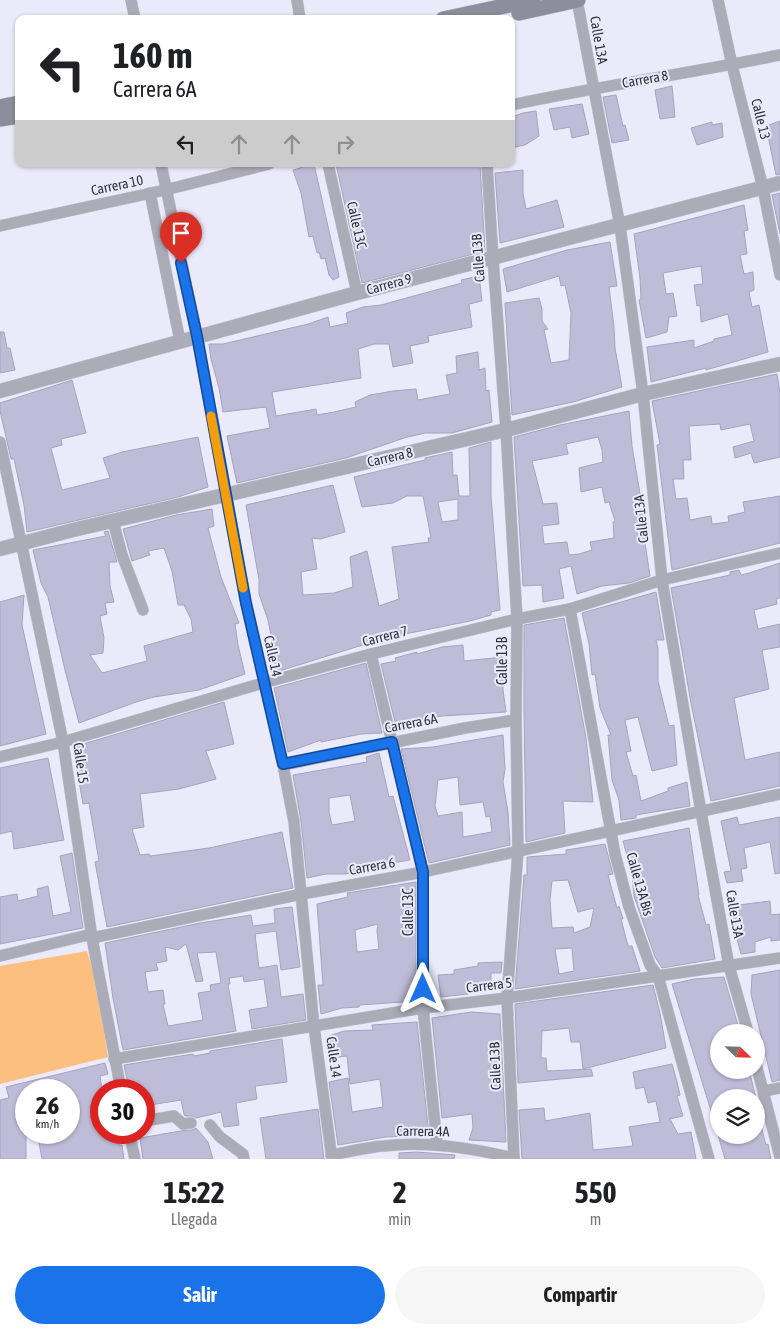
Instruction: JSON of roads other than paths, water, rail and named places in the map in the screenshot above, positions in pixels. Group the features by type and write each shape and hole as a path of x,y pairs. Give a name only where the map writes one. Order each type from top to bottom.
{"main road":[{"path":"456,15 533,0"},
{"path":"509,15 577,0"},
{"path":"0,107 15,109"},
{"path":"0,119 15,111"}],"street":[{"path":"131,0 134,15"},
{"path":"297,0 299,15"},
{"name":"Calle 13A","path":"577,0 592,88 620,226 643,394 662,580 701,812 730,966 746,1024"},
{"name":"Calle 13","path":"718,0 762,188 780,275"},
{"name":"Carrera 8","path":"515,104 592,88 780,55"},
{"name":"Calle 14","path":"161,167 197,336 263,683 283,764 294,822 314,1027 332,1157"},
{"name":"Carrera 10","path":"0,226 165,190 257,167"},
{"name":"Calle 13C","path":"329,167 356,293"},
{"name":"Calle 13B","path":"487,167 517,619 518,851 508,998 514,1158"},
{"name":"Carrera 9","path":"0,391 356,293 780,184"},
{"path":"150,193 180,341"},
{"name":"Carrera 8","path":"0,549 506,430 643,394 780,364"},
{"name":"Calle 15","path":"0,442 4,477 22,544 63,742 92,938 119,1079"},
{"path":"113,521 122,555 143,610"},
{"name":"Carrera 7","path":"0,757 63,742 263,683 371,654 517,619 570,609 662,580 780,553"},
{"name":"Calle 13A Bis","path":"570,609 611,831 629,907 650,965 658,976 709,1159"},
{"name":"Calle 13C","path":"371,654 423,872 423,1008 437,1144"},
{"name":"Carrera 6A","path":"283,764 465,728 516,720"},
{"name":"Carrera 6","path":"0,956 88,935 92,938 302,894 423,872 780,794"},
{"name":"Carrera 5","path":"114,1059 423,1008 508,998 780,958"},
{"path":"765,1092 780,1088"},
{"path":"765,1096 780,1157"},
{"path":"155,1119 174,1116 182,1124 191,1122"},
{"path":"210,1125 220,1137 243,1154 244,1159"},
{"path":"132,1144 135,1159"},
{"name":"Carrera 4A","path":"332,1157 384,1146 437,1144 476,1149 514,1158"}]}
